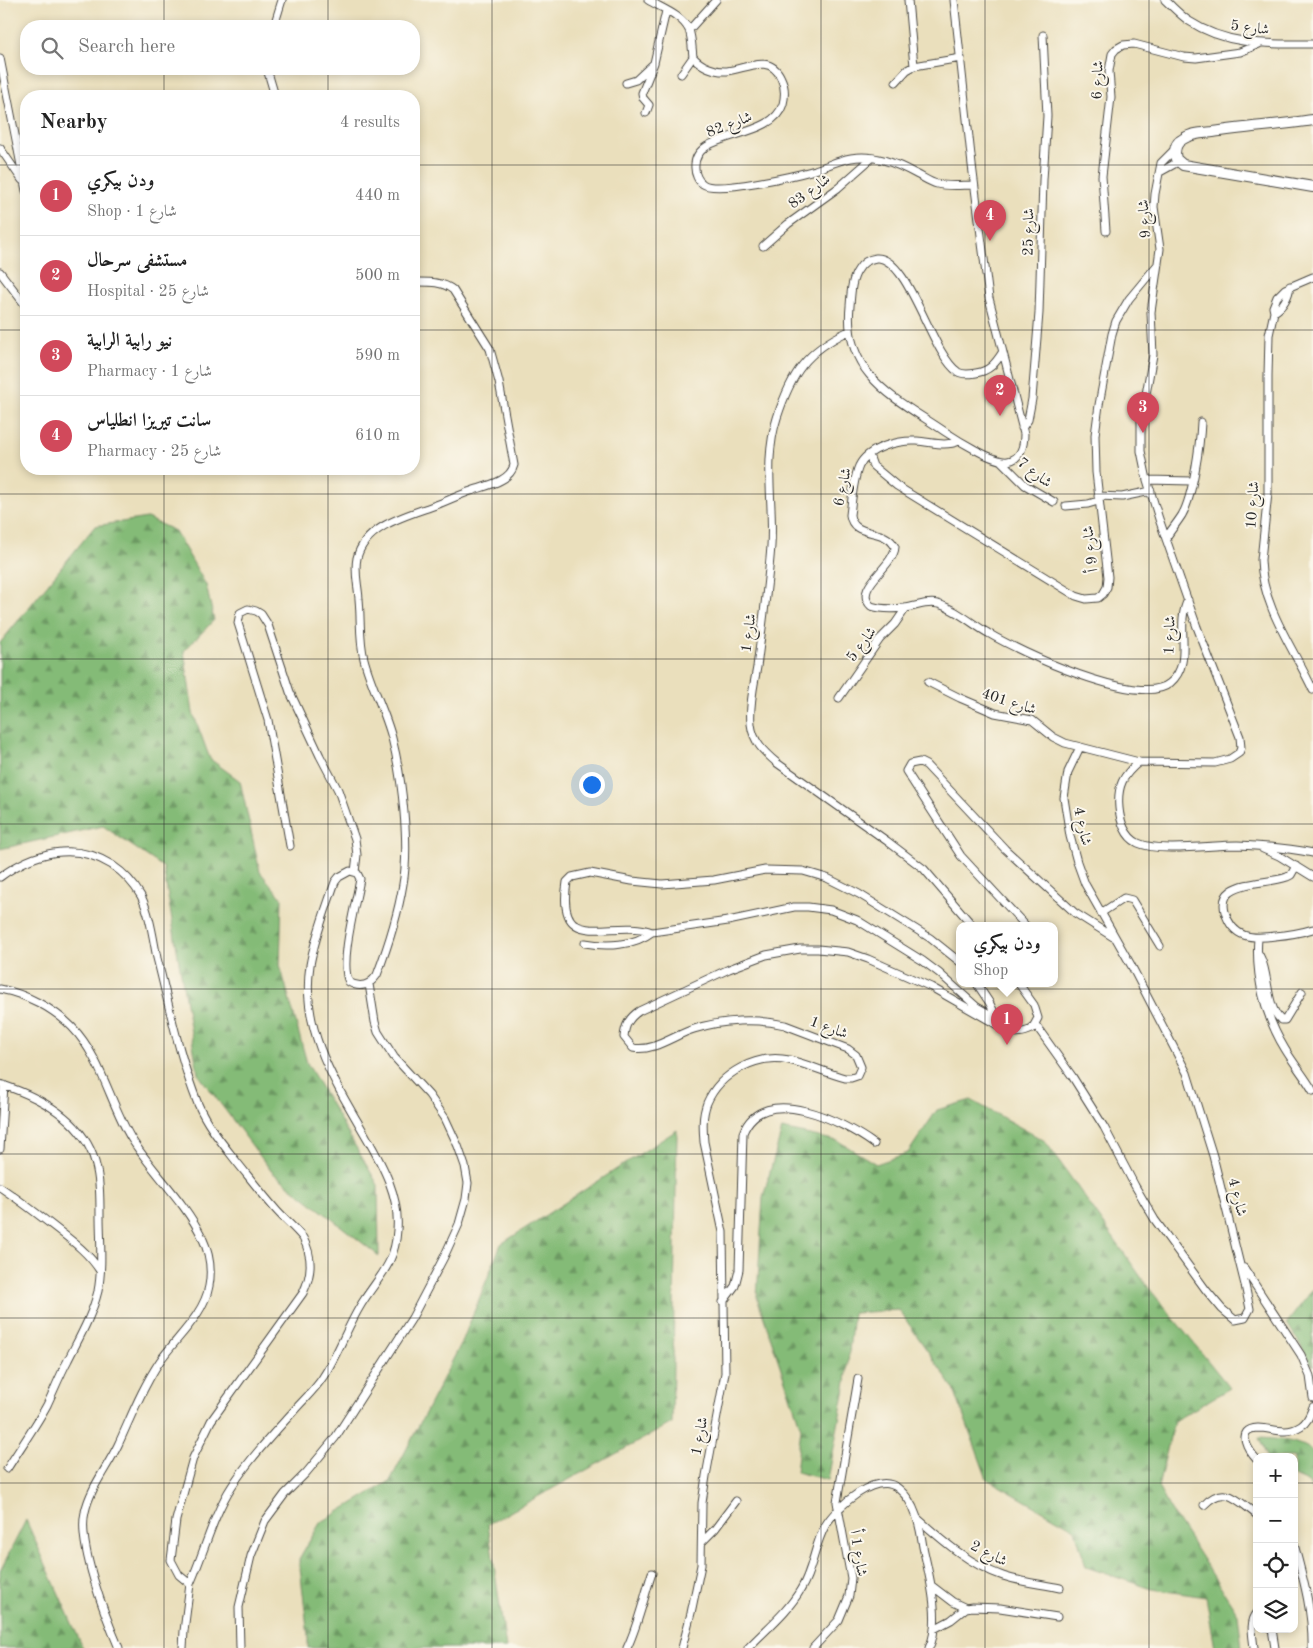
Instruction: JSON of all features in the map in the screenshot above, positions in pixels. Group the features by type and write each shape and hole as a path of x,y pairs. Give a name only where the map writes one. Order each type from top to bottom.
{"street":[{"path":"276,20 282,0"},
{"path":"648,0 681,21 689,30 693,58 681,74"},
{"path":"689,30 716,0"},
{"path":"908,0 914,66"},
{"path":"954,0 974,185 989,298 1024,441 1015,459 1001,461"},
{"name":"شارع 5","path":"1165,0 1188,20 1202,29 1224,38 1259,44 1313,44"},
{"path":"646,113 649,105 643,98 642,93 654,63 666,11"},
{"name":"شارع 25","path":"1022,428 1028,420 1032,399 1039,312 1047,116 1043,35"},
{"name":"شارع 6","path":"1106,231 1102,176 1111,97 1109,72 1112,54 1116,49 1123,45 1134,44 1184,57 1196,58 1240,52 1259,44"},
{"path":"0,58 20,166"},
{"name":"شارع 82","path":"693,58 702,65 722,71 756,64 768,65 774,68 781,78 784,97 782,108 773,120 713,143 696,156 694,161 695,172 705,186 711,188 724,187 774,179 802,174 848,159 872,158 893,163 937,184 953,186 974,185"},
{"path":"896,82 907,70 914,66 961,58"},
{"path":"626,84 636,80 654,63"},
{"path":"268,75 273,90"},
{"path":"1313,120 1235,128 1193,135 1183,138 1175,149 1175,156 1178,162 1183,165 1313,187"},
{"path":"0,148 20,178"},
{"name":"شارع 9","path":"1158,264 1160,249 1154,206 1161,163 1175,149"},
{"name":"شارع 83","path":"763,246 788,224 838,188 872,158"},
{"path":"1160,172 1178,162"},
{"path":"849,331 850,302 856,274 863,263 870,259 879,258 887,260 899,272 947,360 959,373 969,374 986,370 996,362 1002,353"},
{"name":"شارع 1","path":"1158,264 1152,312 1154,355 1140,436 1141,450 1150,491 1166,538 1240,737 1241,748 1239,753 1230,759 1216,762"},
{"name":"شارع 9 أ","path":"868,455 873,466 897,486 1061,587 1076,596 1086,599 1094,599 1100,596 1107,587 1108,577 1098,499 1096,428 1112,334 1122,310 1158,264"},
{"path":"0,272 20,298"},
{"name":"شارع 10","path":"1313,277 1290,286 1277,297 1273,307 1274,312 1269,336 1268,493 1260,560 1267,595 1278,622 1313,690"},
{"path":"184,1648 184,1631 190,1584 222,1505 231,1488 245,1467 323,1377 363,1301 381,1277 394,1252 398,1215 391,1186 378,1157 331,1074 315,1036 310,1014 309,979 317,933 335,882 345,873 357,873 360,879 348,943 347,976 349,982 359,986 369,984 378,975 404,883 405,836 402,797 394,747 387,722 373,688 362,647 360,601 356,581 357,556 361,546 380,528 408,515 489,486 510,475 514,465 499,382 488,344 448,285 420,282"},
{"name":"شارع 1","path":"849,331 825,343 810,355 788,389 772,436 769,468 772,514 771,547 766,606 750,714 753,735 762,750 777,763 924,869 970,922"},
{"name":"شارع 7","path":"849,331 862,365 886,392 959,441 1001,461 1025,485 1054,502"},
{"path":"1166,538 1182,515 1188,501 1200,439 1201,422"},
{"name":"شارع 6","path":"906,608 873,607 865,597 869,586 893,557 895,547 888,538 858,528 851,522 850,515 859,466 868,455 887,446 906,441 951,445 959,441"},
{"path":"1147,480 1192,481"},
{"path":"1066,506 1082,505 1098,499 1122,497 1150,491"},
{"name":"شارع 1","path":"906,608 917,605 937,604 960,615 1014,648 1069,672 1130,688 1152,690 1159,689 1169,683 1182,665 1184,612 1188,600"},
{"name":"شارع 5","path":"839,698 880,639 895,624 906,608"},
{"path":"290,846 268,720 238,623 240,613 248,609 261,614 268,625 290,692 338,790 352,828 356,846 354,872"},
{"name":"شارع 401","path":"928,682 995,713 1032,720 1053,737 1080,747 1139,762 1216,762"},
{"name":"شارع 4","path":"1035,1024 1072,1076 1104,1127 1155,1220 1185,1264 1222,1309 1236,1320 1245,1318 1250,1309 1239,1260 1213,1156 1187,1073 1136,973 1081,875 1071,842 1064,807 1064,789 1068,772 1080,747"},
{"path":"1022,922 961,856 906,771 910,764 920,762 926,764 1012,856 1075,913 1116,938"},
{"path":"1139,762 1126,773 1118,798 1121,821 1133,840 1158,847 1256,846 1313,853"},
{"path":"1256,846 1279,856 1313,877"},
{"path":"0,877 18,864 30,859 57,851 69,851 83,852 106,861 126,876 134,885 145,907 181,1049 198,1104 216,1136 257,1187 303,1238 308,1248 311,1260 310,1271 303,1293 211,1421 193,1458 176,1520 171,1560 179,1575 190,1584"},
{"path":"1296,866 1291,876 1236,889 1228,894 1224,904 1226,916 1235,929 1249,938 1299,934 1313,929"},
{"path":"956,959 930,938 859,894 827,878 803,871 765,870 714,880 662,884 632,881 590,873 572,877 567,882 567,909 571,922 575,926 596,930 637,928 652,932 728,921 780,909 808,907 831,910 857,920 923,961 940,973 977,1006 998,1019"},
{"path":"1101,913 1124,898 1132,900 1160,946"},
{"path":"585,943 598,945 624,943 645,938 652,932"},
{"path":"1258,938 1258,975 1268,1017 1286,1051 1313,1092"},
{"name":"شارع 1","path":"682,1648 698,1583 702,1542 702,1502 724,1373 723,1232 703,1128 704,1115 710,1096 722,1080 741,1067 753,1062 788,1060 845,1078 857,1076 861,1071 860,1061 848,1049 834,1042 785,1025 763,1021 738,1021 710,1025 685,1032 653,1046 641,1049 633,1048 624,1037 625,1028 632,1016 638,1011 729,969 766,954 800,949 848,952 868,959 931,987 1008,1031 1019,1033 1032,1029 1035,1024"},
{"path":"1257,951 1264,964 1273,1007 1277,1017 1281,1020 1289,1017 1302,992"},
{"path":"240,1648 239,1608 251,1556 265,1521 285,1494 312,1467 335,1438 412,1318 444,1257 466,1199 468,1183 465,1166 458,1146 445,1118 429,1095 394,1057 378,1032 369,984"},
{"path":"979,987 998,1019 1000,1027"},
{"path":"1021,987 1034,1005 1038,1018 1035,1024"},
{"path":"0,989 23,995 37,1002 60,1016 74,1029 96,1064 119,1116 132,1139 194,1221 208,1250 210,1273 208,1294 204,1303 151,1374 140,1393 117,1448 90,1497 84,1514 84,1535 99,1597 119,1648"},
{"path":"0,1149 2,1084 18,1090 68,1118 78,1129 89,1147 98,1175 101,1273 98,1292 82,1334 47,1405 7,1470"},
{"path":"723,1302 735,1286 739,1270 744,1134 751,1119 764,1111 788,1107 801,1109 853,1131 874,1144"},
{"path":"0,1186 83,1250 94,1261 101,1273"},
{"path":"1239,1260 1254,1286 1301,1355 1310,1376 1313,1398"},
{"path":"837,1510 858,1379"},
{"path":"1253,1455 1245,1444 1244,1438 1247,1432 1258,1428 1286,1432 1295,1429 1303,1425 1313,1407"},
{"path":"748,1648 792,1604 812,1568 824,1528 837,1510 862,1491 880,1484 890,1484 898,1488 905,1495 917,1518 932,1586 934,1629 929,1648"},
{"path":"1204,1505 1215,1495 1226,1494 1253,1512"},
{"path":"702,1542 715,1529 736,1500"},
{"name":"شارع 1 أ","path":"813,1648 839,1620 849,1596 851,1578 837,1510"},
{"name":"شارع 2","path":"917,1518 954,1550 994,1572 1006,1577 1060,1588"},
{"path":"1298,1558 1311,1605 1313,1620 1312,1648"},
{"path":"627,1648 634,1633 652,1573"},
{"path":"932,1586 966,1608"},
{"path":"934,1629 951,1620 966,1608 977,1606 1057,1617"},
{"path":"1253,1617 1254,1648"},
{"path":"1273,1633 1275,1648"}],"green space":[{"path":"147,518 175,531 206,585 214,620 184,651 193,713 210,759 240,781 260,872 282,898 280,965 307,1063 378,1185 379,1256 272,1172 198,1074 163,867 103,826 0,849 0,643 95,526"},
{"path":"971,1100 1045,1141 1148,1287 1230,1388 1174,1421 1158,1487 1170,1509 1238,1614 1242,1648 1215,1648 1206,1597 1152,1589 1086,1567 1075,1529 987,1479 954,1389 899,1310 853,1313 846,1382 828,1480 796,1472 801,1428 757,1297 763,1197 782,1129 838,1141 876,1164 908,1153 937,1110"},
{"path":"677,1130 672,1423 488,1524 506,1648 308,1648 299,1559 320,1523 390,1481 462,1342 501,1244"},
{"path":"1313,1289 1313,1366 1287,1323"},
{"path":"1259,1438 1295,1443 1313,1452 1313,1494 1309,1483 1298,1478 1298,1453 1265,1453"},
{"path":"26,1520 83,1648 0,1648 0,1571"}],"place":[{"name":"سانت تيريزا انطلياس","path":"990,241"},
{"name":"مستشفى سرحال","path":"1000,416"},
{"name":"نيو رابية الرابية","path":"1143,433"},
{"name":"ودن بيكري","path":"1007,1045"}]}
